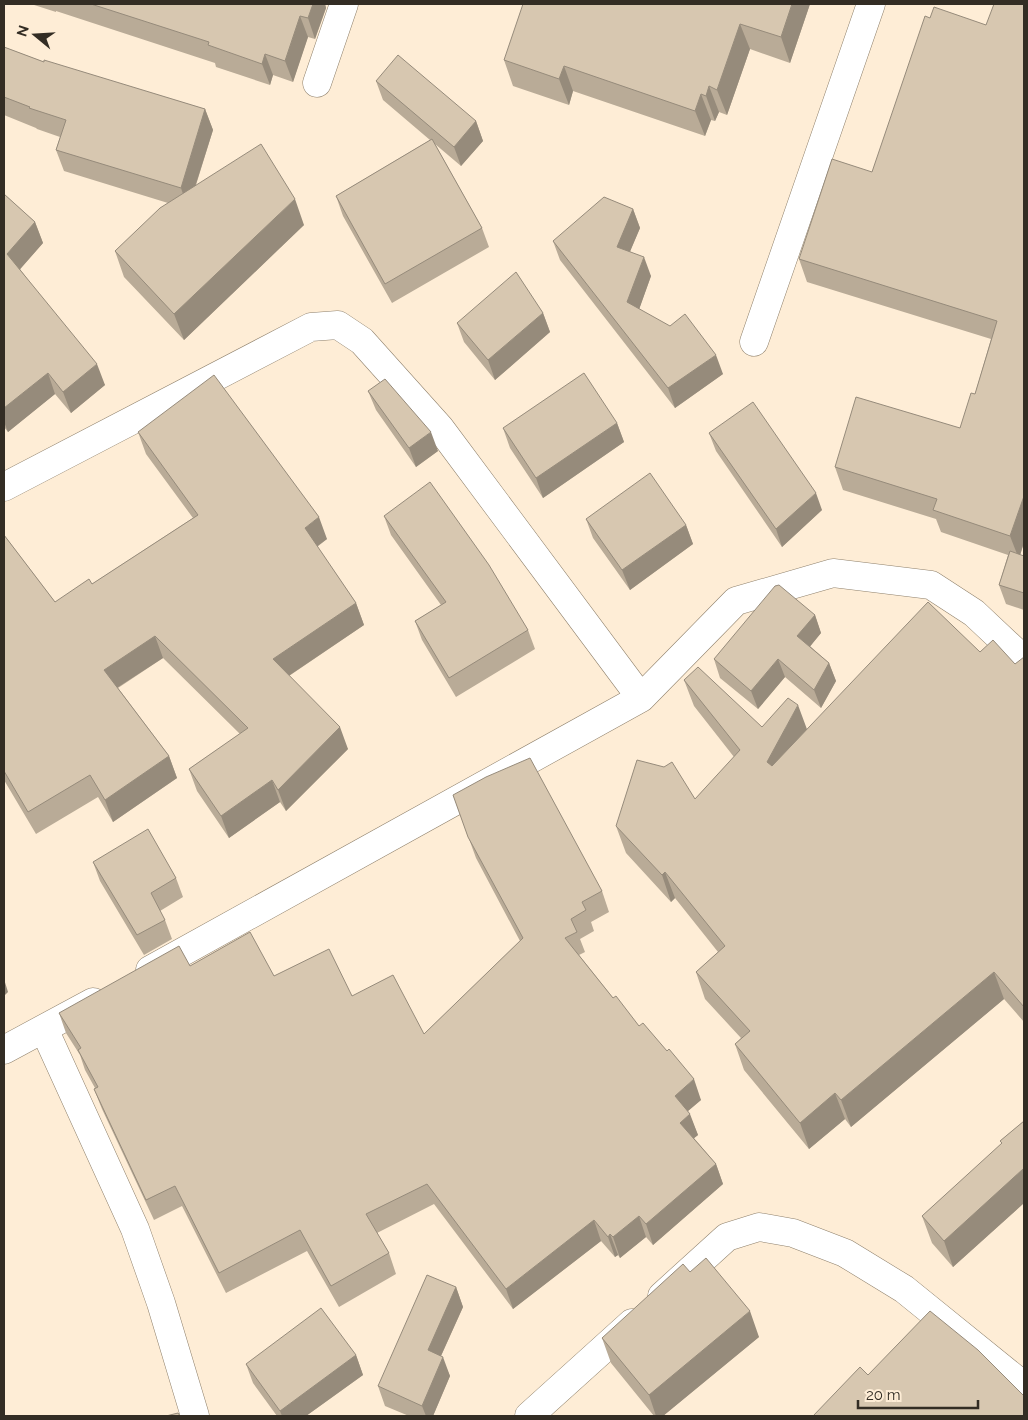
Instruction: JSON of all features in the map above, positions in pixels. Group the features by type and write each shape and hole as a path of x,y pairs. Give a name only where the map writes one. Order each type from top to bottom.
{"street":[{"path":"317,83 344,4"},
{"path":"754,342 871,4"},
{"path":"4,487 311,327 338,325 362,341 440,428 641,698"},
{"path":"4,1050 641,698 736,601 832,573 931,585 974,614 1024,660"},
{"path":"44,1029 134,1229 161,1303 195,1416"},
{"path":"530,1416 726,1237 759,1227 793,1233 845,1253 904,1289 1024,1386"}],"building":[{"path":"91,4 313,4 308,18 300,16 285,61 265,54 262,64 208,45 209,42"},
{"path":"523,4 792,4 781,37 740,24 717,90 709,86 706,96 701,94 695,111 564,66 559,79 504,60"},
{"path":"994,4 1024,4 1024,496 1010,536 933,510 937,499 835,467 856,397 960,428 971,393 975,394 997,321 799,259 832,159 872,172 925,16 930,18 934,7 986,25"},
{"path":"4,47 44,62 44,60 205,109 181,188 56,150 66,120 29,108 4,97"},
{"path":"398,55 476,121 454,147 376,81"},
{"path":"432,139 482,228 385,284 336,196"},
{"path":"261,144 295,199 174,314 115,251 160,208"},
{"path":"4,194 35,222 7,254 97,364 63,392 48,373 4,408"},
{"path":"604,197 633,209 617,247 644,257 627,302 670,326 685,314 716,355 668,388 553,241"},
{"path":"516,272 543,313 488,360 457,323"},
{"path":"584,373 617,423 536,478 503,428"},
{"path":"214,375 319,517 305,528 356,603 273,659 340,727 278,790 272,780 221,816 189,769 248,728 155,636 104,670 169,756 105,800 90,775 28,812 4,771 4,535 55,602 89,579 92,584 198,515 138,432"},
{"path":"385,379 431,432 409,448 368,391"},
{"path":"753,402 816,493 776,529 709,433"},
{"path":"650,473 686,525 622,570 586,519"},
{"path":"430,482 489,565 528,630 449,678 415,621 446,602 384,516"},
{"path":"1010,551 1024,556 1024,593 999,585"},
{"path":"779,585 815,615 797,636 829,663 814,690 778,659 751,691 714,659 775,586"},
{"path":"928,602 980,652 993,640 1015,664 1024,657 1024,1007 994,972 841,1100 835,1093 800,1123 735,1044 750,1031 696,972 725,946 665,872 662,875 616,826 637,760 664,767 672,762 695,799 740,750 684,680 698,667 762,727 788,698 798,705 767,762 772,766"},
{"path":"530,758 602,891 582,902 586,910 571,919 577,932 565,938 613,998 616,996 639,1026 643,1023 667,1051 669,1049 694,1079 675,1096 690,1114 680,1123 716,1164 646,1224 639,1216 613,1237 610,1234 608,1237 594,1220 506,1289 427,1184 366,1214 389,1253 331,1286 300,1230 219,1273 175,1186 146,1200 94,1089 98,1087 78,1050 81,1048 59,1013 179,946 190,966 250,932 274,976 329,949 352,996 393,975 424,1034 523,938 468,837 453,795 486,777"},
{"path":"148,829 176,878 151,893 165,920 137,935 93,862"},
{"path":"1024,1121 1024,1170 944,1241 922,1216 1002,1143 1000,1141"},
{"path":"706,1258 750,1311 649,1395 602,1338 683,1264 690,1272"},
{"path":"427,1275 456,1287 428,1350 443,1357 422,1406 378,1386"},
{"path":"321,1308 356,1355 280,1411 246,1364"},
{"path":"930,1311 978,1350 1024,1396 1024,1416 813,1416 860,1367 868,1375"},
{"path":"178,1413 180,1416 166,1416"}]}
